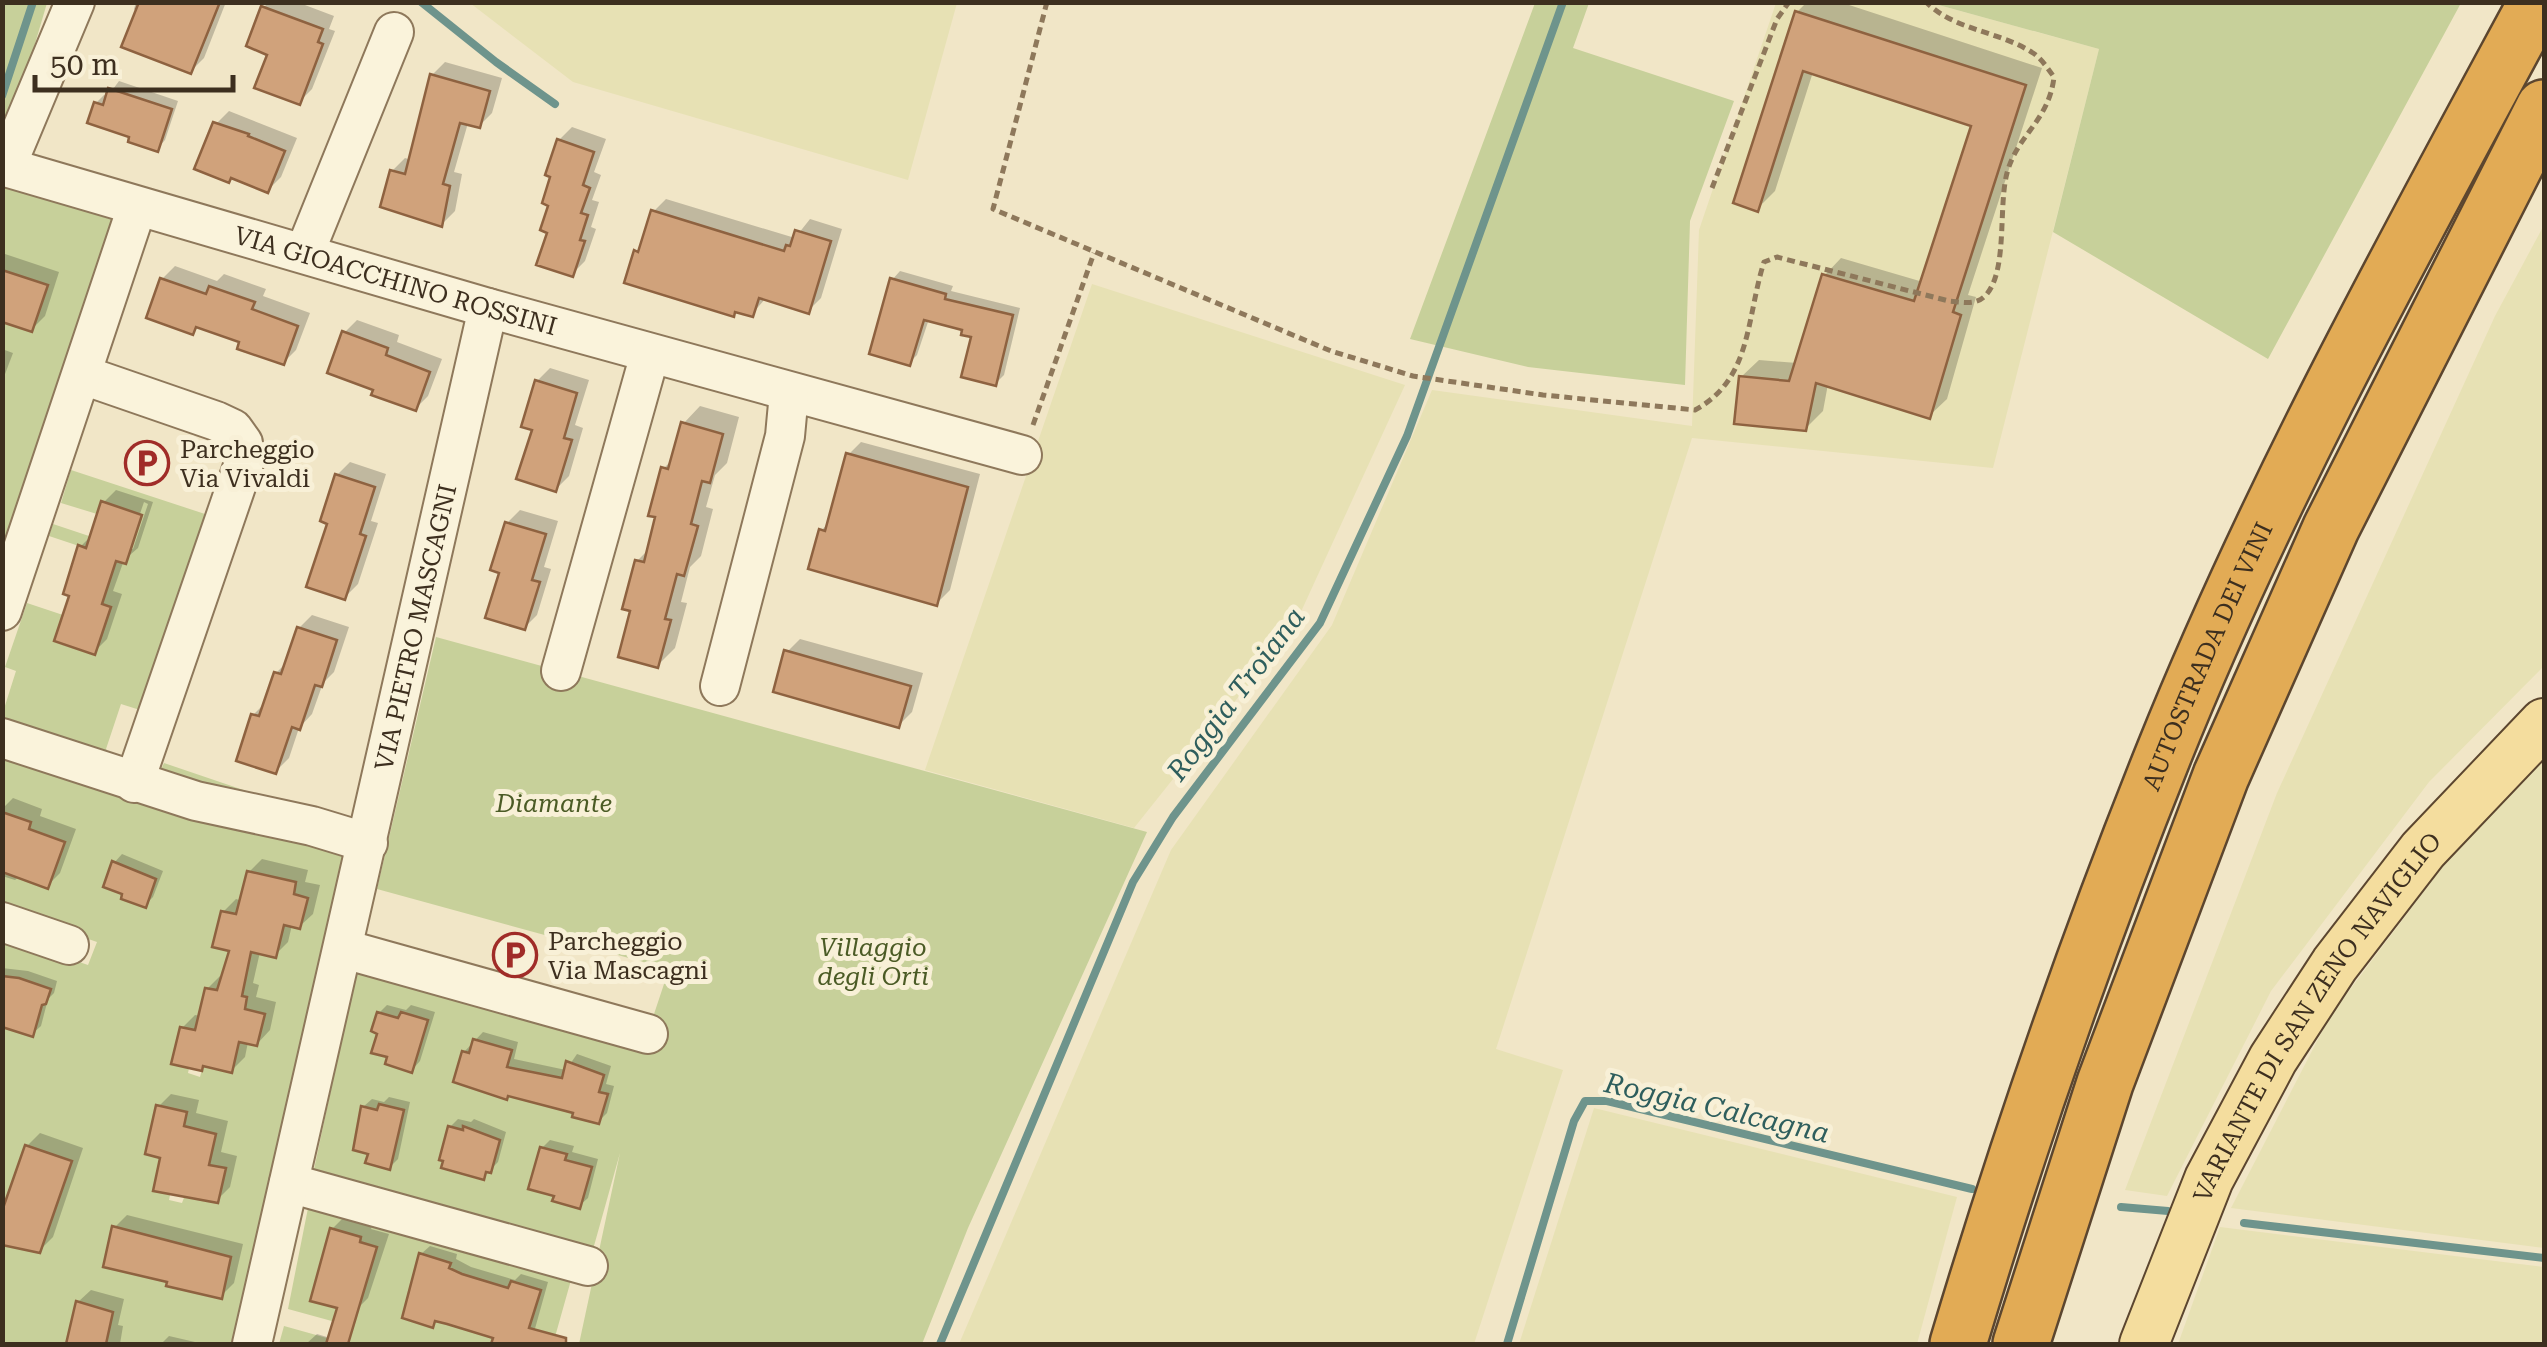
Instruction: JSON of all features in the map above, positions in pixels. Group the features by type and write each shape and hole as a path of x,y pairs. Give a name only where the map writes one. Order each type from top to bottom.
{"highway":[{"name":"AUTOSTRADA DEI VINI","path":"1958,1344 2048,1058 2165,751 2276,504 2537,2"},
{"path":"2021,1344 2105,1082 2221,776 2331,528 2544,108"}],"main road":[{"name":"VARIANTE DI SAN ZENO NAVIGLIO","path":"2144,1344 2209,1180 2273,1059 2335,964 2423,850 2544,724"}],"street":[{"path":"4,167 75,2"},
{"path":"305,252 394,32"},
{"name":"VIA GIOACCHINO ROSSINI","path":"4,167 790,394 1022,455"},
{"path":"2,611 138,207"},
{"name":"VIA PIETRO MASCAGNI","path":"252,1344 488,308"},
{"path":"561,671 650,354"},
{"path":"82,375 163,412 233,428 242,444 244,463 134,783"},
{"path":"720,686 785,436 790,394"},
{"path":"2,738 196,801 312,826 368,844"},
{"path":"2,922 69,945"},
{"path":"344,948 648,1034"},
{"path":"289,1183 588,1266"}],"path":[{"path":"1047,2 993,210 1331,350 1417,377 1695,410 1730,382 1740,362 1752,298 1764,262 1777,257 1950,302 1975,303 1992,286 2008,172 2014,155 2044,114 2054,77 2026,49 1935,12 1926,2"},
{"path":"1712,188 1776,19 1790,2"},
{"path":"1022,455 1094,253"}],"shaded area":[{"path":"470,3 957,3 908,180 573,82"},
{"path":"1776,3 1931,3 2099,49 1993,468 1692,438 1496,1049 1563,1070 1474,1344 959,1344 1171,850 1332,625 1432,390 1692,426 1699,230"},
{"path":"2544,225 2544,666 2429,782 2271,991 2167,1196 2125,1190 2277,793 2495,316"},
{"path":"1092,284 1405,385 1294,627 1134,828 925,770"},
{"path":"2544,753 2544,1248 2231,1208 2330,1016 2480,817"},
{"path":"1594,1108 1957,1197 1917,1344 1519,1344"},
{"path":"2220,1227 2544,1267 2544,1344 2178,1344"}],"green space":[{"path":"2,3 47,3 4,149 2,149"},
{"path":"1535,3 1589,3 1573,48 1734,101 1690,221 1685,385 1528,367 1410,339"},
{"path":"2461,3 2268,359 2053,232 2099,49 1935,4"},
{"path":"3,185 113,220 115,229 3,561"},
{"path":"71,470 205,514 140,710 121,704 106,749 110,755 3,733 3,712 16,671 5,667 27,603 63,615 54,642 95,655 102,604 116,561 126,563 142,515 102,501 97,514 61,503"},
{"path":"53,524 89,536 85,548 49,536"},
{"path":"436,637 1147,832 968,1228 922,1344 579,1344 620,1153 592,1253 313,1174 357,967 653,1017 669,969 377,889"},
{"path":"3,741 151,792 164,763 350,826 236,1344 3,1344 3,936 88,965 97,942 2,909","holes":["247,871 296,882 294,894 308,898 301,929 284,925 276,957 251,952 250,959 228,956 229,951 213,946 221,911 236,914","205,988 247,997 245,1009 265,1014 257,1046 239,1042 232,1073 203,1066 200,1077 188,1073 189,1068 171,1063 180,1027 195,1030","156,1106 186,1112 184,1126 216,1134 209,1165 225,1168 185,1195 182,1203 153,1191 160,1158 145,1153"]},
{"path":"310,1198 573,1273 553,1344 279,1344 284,1326 334,1340 339,1323 288,1309"}],"building":[{"path":"139,2 220,2 191,74 121,47"},
{"path":"261,6 323,29 318,42 323,44 300,105 254,88 267,55 246,46"},
{"path":"1795,11 2026,85 1953,312 1961,315 1930,419 1816,383 1806,431 1734,424 1739,376 1789,381 1822,274 1914,301 1971,126 1803,71 1758,212 1733,203"},
{"path":"430,74 490,91 480,128 460,123 443,184 450,186 442,227 380,207 390,170 405,174"},
{"path":"108,88 172,109 158,152 87,123 94,102 103,105"},
{"path":"213,122 285,151 268,193 194,169"},
{"path":"557,139 594,152 583,185 590,188 581,213 588,215 580,240 585,241 573,277 536,265 547,233 540,230 548,206 542,203 550,177 545,175"},
{"path":"651,210 784,251 795,230 831,241 809,314 759,298 753,317 735,312 734,317 624,283"},
{"path":"2,270 48,285 32,332 2,322"},
{"path":"160,278 206,294 209,286 255,302 252,309 298,326 284,365 237,349 239,342 196,327 193,335 146,318"},
{"path":"890,278 946,294 945,299 1013,315 996,386 961,377 971,337 961,335 962,330 924,320 910,366 869,354"},
{"path":"342,331 388,348 386,355 430,372 416,411 327,373"},
{"path":"535,380 577,393 564,438 572,440 556,492 516,479 532,430 521,427"},
{"path":"681,422 723,434 710,483 702,481 691,524 698,526 684,576 677,574 665,619 671,620 658,668 618,657 630,611 622,609 635,560 644,562 655,517 648,516 661,467 668,469"},
{"path":"846,453 968,487 937,606 808,569 819,529 825,531"},
{"path":"335,474 375,487 360,534 366,536 345,600 306,587 327,524 320,521"},
{"path":"101,501 142,515 126,564 116,561 102,604 111,607 95,655 54,641 69,596 63,594 78,545 86,548"},
{"path":"505,522 546,534 532,580 540,582 525,630 485,618 499,573 490,570"},
{"path":"297,627 337,640 322,687 315,685 300,730 292,727 276,774 236,761 251,714 259,716 274,672 281,674"},
{"path":"784,650 911,686 899,728 773,692"},
{"path":"2,812 31,822 29,829 65,842 48,889 2,872"},
{"path":"112,861 156,879 146,908 103,887"},
{"path":"247,871 296,882 294,894 308,898 300,929 284,925 276,958 251,952 242,996 247,997 245,1009 265,1014 257,1046 239,1042 232,1073 171,1064 180,1027 195,1030 205,988 217,990 229,951 212,947 221,911 236,914"},
{"path":"2,976 51,989 33,1037 2,1027"},
{"path":"377,1012 398,1018 401,1012 428,1020 412,1073 385,1064 387,1057 371,1053 377,1034 371,1031"},
{"path":"473,1039 512,1050 507,1067 562,1078 566,1061 604,1075 599,1092 608,1094 599,1124 572,1117 573,1113 508,1096 507,1100 453,1082 462,1051 469,1053"},
{"path":"379,1104 404,1110 390,1170 365,1163 368,1154 353,1150 361,1106 377,1110"},
{"path":"156,1105 187,1112 184,1126 216,1134 209,1165 226,1168 218,1203 153,1191 160,1158 145,1154"},
{"path":"448,1126 463,1130 463,1126 500,1140 491,1173 486,1172 484,1180 441,1168 443,1161 439,1160"},
{"path":"25,1145 72,1161 40,1253 2,1245 2,1211"},
{"path":"540,1147 567,1154 565,1160 592,1167 580,1209 528,1189"},
{"path":"112,1226 231,1257 222,1299 103,1267"},
{"path":"330,1228 361,1237 360,1242 377,1247 348,1344 326,1344 337,1308 310,1301"},
{"path":"419,1253 451,1263 449,1268 462,1274 508,1288 511,1281 541,1290 529,1328 566,1338 566,1344 491,1344 493,1338 447,1324 435,1321 433,1328 402,1318"},
{"path":"76,1301 113,1312 106,1344 66,1344"}],"waterway":[{"path":"2,96 33,2"},
{"path":"421,2 555,104"},
{"name":"Roggia Troiana","path":"940,1344 1133,882 1173,817 1320,623 1407,436 1563,2"},
{"name":"Roggia Calcagna","path":"1507,1344 1574,1121 1585,1101 1607,1101 1972,1189"},
{"name":"Roggia Calcagna","path":"2121,1207 2168,1211"},
{"name":"Roggia Calcagna","path":"2244,1223 2544,1258"}],"place":[{"name":"Parcheggio Via Vivaldi","path":"147,463"},
{"name":"Parcheggio Via Mascagni","path":"515,955"}],"park label":[{"name":"Diamante","path":"554,803"},
{"name":"Villaggio degli Orti","path":"873,962"}]}
